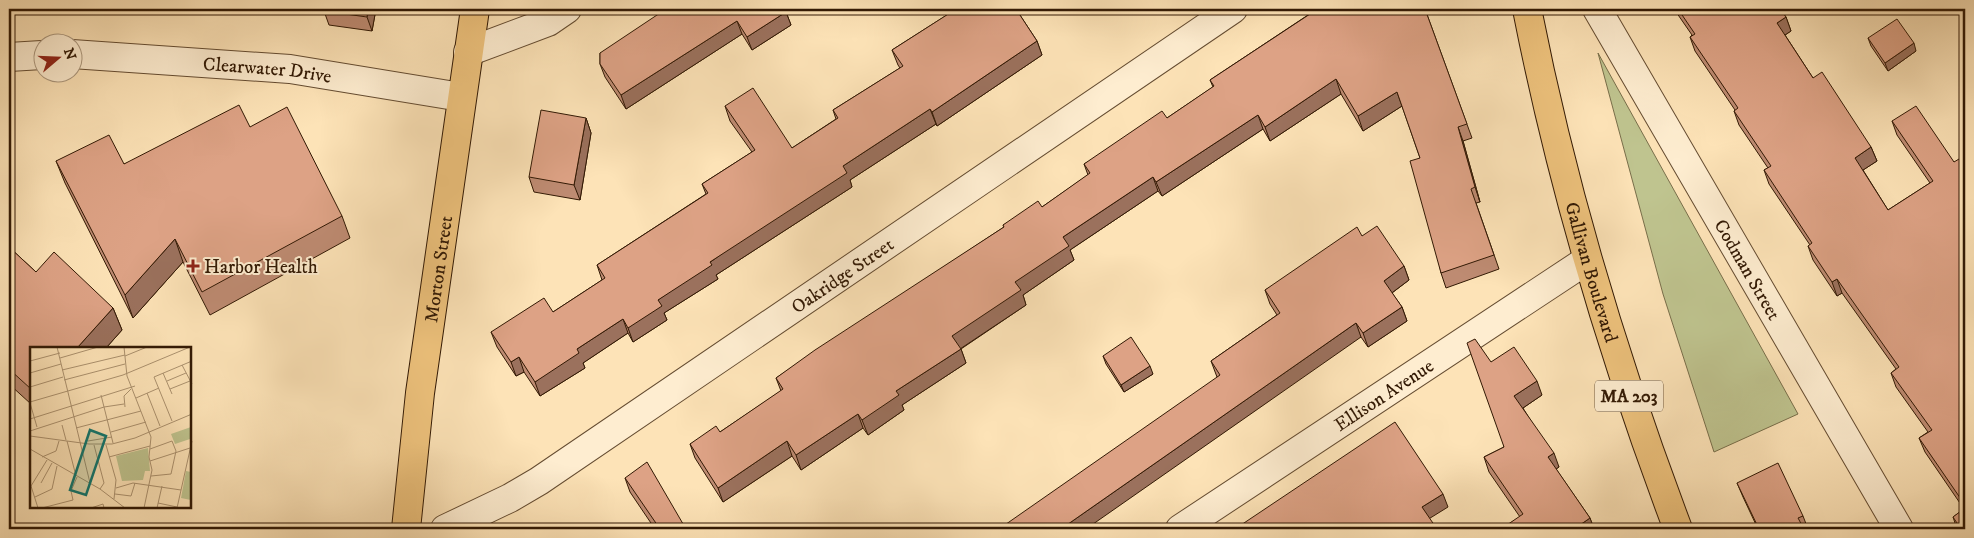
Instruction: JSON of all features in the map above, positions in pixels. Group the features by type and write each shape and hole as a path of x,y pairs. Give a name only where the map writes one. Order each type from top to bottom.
{"main road":[{"name":"Morton Street","path":"406,529 420,393 475,9"},
{"name":"Gallivan Boulevard","path":"1527,9 1547,104 1587,260 1632,405 1678,529"}],"street":[{"path":"468,52 548,22 567,9"},
{"name":"Oakridge Street","path":"444,529 510,498 539,481 1233,9"},
{"name":"Codman Street","path":"1597,9 1899,529"},
{"name":"Clearwater Drive","path":"82,55 290,70 461,97"},
{"path":"9,57 32,56"},
{"name":"Ellison Avenue","path":"1180,529 1587,260"}],"green space":[{"path":"1598,53 1798,414 1714,452 1663,294"}],"building":[{"path":"324,9 368,9 367,17 324,11"},
{"path":"666,9 784,9 786,12 747,37 737,21 621,95 600,64 600,53"},
{"path":"951,9 1016,9 1037,41 932,112 930,109 843,166 847,173 710,262 712,265 658,300 662,306 628,328 623,319 577,349 579,353 535,382 519,357 511,362 491,332 544,298 553,312 605,278 597,265 708,193 702,184 755,150 725,106 753,88 792,148 838,118 833,110 903,66 892,50 953,11"},
{"path":"1311,9 1425,9 1467,124 1458,127 1475,187 1471,189 1494,255 1441,273 1410,161 1420,158 1397,92 1358,116 1336,79 1265,127 1258,115 1156,182 1153,177 1063,237 1069,246 1015,282 1021,290 952,336 961,349 896,391 899,395 862,420 858,414 796,455 787,441 718,488 690,444 716,426 720,432 783,389 776,378 815,350 1004,227 1003,225 1038,201 1042,207 1090,173 1084,164 1162,111 1167,118 1214,86 1210,80 1313,12"},
{"path":"1678,9 1780,9 1786,17 1777,23 1813,78 1822,72 1871,147 1855,158 1888,210 1933,181 1892,121 1916,106 1954,162 1959,159 1965,167 1965,505 1919,438 1932,430 1891,373 1899,367 1837,279 1832,282 1808,246 1812,243 1764,170 1771,166 1734,111 1738,108 1690,37 1695,34"},
{"path":"1897,19 1914,43 1885,63 1868,38"},
{"name":"Harbor Health","path":"239,105 250,127 287,107 342,216 202,292 175,239 125,295 56,161 109,135 124,164"},
{"path":"541,110 586,118 574,185 529,177"},
{"path":"1377,226 1404,266 1384,281 1402,307 1363,333 1356,323 1061,529 999,529 1220,375 1211,361 1280,313 1265,290 1357,227 1362,236"},
{"path":"9,247 36,272 54,252 113,308 78,347 30,347 30,388 9,369"},
{"path":"1131,337 1150,366 1121,385 1103,356"},
{"path":"1475,339 1491,362 1514,347 1537,381 1514,396 1554,453 1548,457 1590,518 1574,529 1501,529 1523,514 1484,457 1504,447 1467,343"},
{"path":"1395,422 1443,494 1422,507 1437,529 1235,529"},
{"path":"647,462 686,529 660,529 625,478"},
{"path":"1778,463 1803,516 1798,518 1804,529 1759,529 1737,483"},
{"path":"1965,508 1965,529 1961,529 1953,517"}],"place":[{"name":"Harbor Health","path":"193,266"}]}
